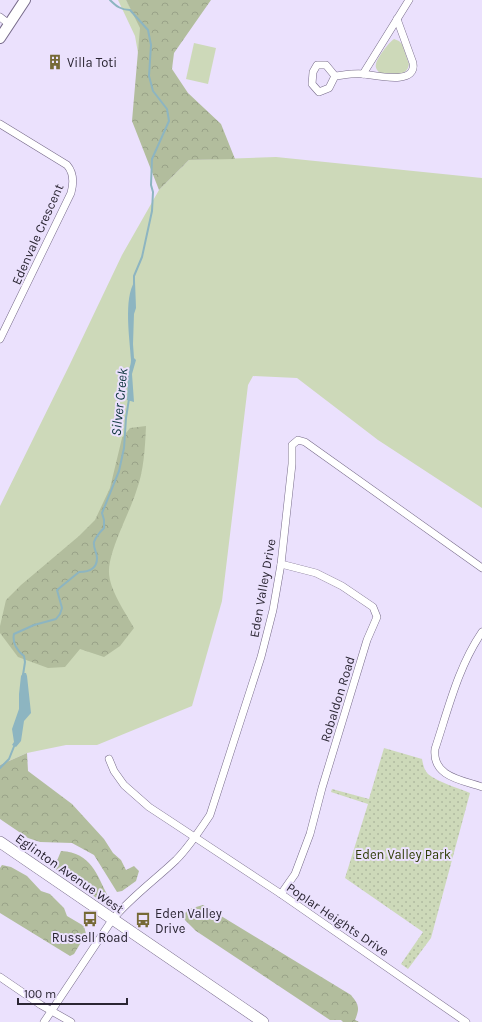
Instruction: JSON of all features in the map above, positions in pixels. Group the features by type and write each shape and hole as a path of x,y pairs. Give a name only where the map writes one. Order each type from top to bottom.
{"main road":[{"path":"0,38 25,0"},
{"name":"Eglinton Avenue West","path":"0,842 263,1022"}],"street":[{"path":"363,74 409,0"},
{"path":"0,17 9,24"},
{"path":"335,76 363,74 403,77 412,72 414,68 397,19"},
{"name":"Edenvale Crescent","path":"0,124 67,165 72,171 73,186 68,200 1,335"},
{"name":"Eden Valley Drive","path":"112,920 124,905 177,859 210,815 261,657 273,610 292,464 292,445 298,440 312,446 317,452 482,568"},
{"name":"Robaldon Road","path":"280,564 316,573 342,586 373,607 377,617 367,640 307,840 295,874 281,894"},
{"path":"482,632 462,670 435,749 434,757 436,763 444,773 454,778 482,787"},
{"name":"Poplar Heights Drive","path":"108,759 118,777 132,793 149,807 281,894 466,1022"},
{"path":"44,1022 112,920"},
{"path":"0,977 71,1022"}],"green space":[{"path":"118,0 126,0 141,28 138,53 135,36"},
{"path":"126,0 211,0 174,53 172,69 188,93 221,124 235,159 189,160 159,190 132,121 140,28"},
{"path":"394,39 402,44 409,64 408,68 401,74 380,73 376,68 377,61 389,43"},
{"path":"194,43 216,48 208,84 186,79"},
{"path":"276,157 482,178 482,508 378,440 297,378 253,376 248,385 222,601 192,706 97,745 66,745 27,753 0,765 0,506 122,255 159,190 189,160"},
{"path":"146,426 145,451 139,484 120,531 110,561 109,570 109,577 114,592 134,628 120,646 104,657 80,649 65,667 48,668 18,657 0,633 0,626 6,600 21,585 79,536 95,520 110,488 122,438 130,428"},
{"name":"Eden Valley Park","path":"384,748 422,759 425,769 432,777 470,793 431,938 408,969 401,964 423,932 345,878 368,804 331,792 332,789 369,799"},
{"path":"27,753 28,771 72,804 104,839 113,853 121,860 126,870 134,866 139,871 136,881 122,891 117,892 94,855 72,843 40,842 28,838 0,819 0,765"},
{"path":"61,851 80,856 92,866 109,898 105,904 54,868"},
{"path":"2,865 11,867 27,876 41,891 50,894 64,908 67,916 84,926 86,934 74,954 70,956 0,913 0,868"},
{"path":"203,905 351,995 356,1001 358,1007 355,1020 359,1022 330,1020 196,931 184,919 184,914 189,909"}],"shaded area":[{"path":"135,281 136,308 134,314 133,344 134,358 136,360 132,374 134,402 127,400 128,373 131,364 128,308 131,288"},
{"path":"23,673 26,673 27,676 31,713 24,721 21,741 16,747 12,745 14,742 12,729 19,709 21,676"}],"waterway":[{"name":"Silver Creek","path":"110,0 119,7 130,10 148,30 151,45 149,76 153,91 167,109 169,121 152,159 152,211 142,257 134,276 134,285"},
{"name":"Silver Creek","path":"23,675 25,662 24,656 19,652 16,646 14,634 34,625 56,619 62,608 57,590 79,572 86,571 94,567 97,562 94,542 104,528 102,513 119,471 124,448 129,399"},
{"name":"Silver Creek","path":"0,768 9,759 15,744"}],"place":[{"name":"Villa Toti","path":"55,62"},
{"name":"Russell Road","path":"90,919"},
{"name":"Eden Valley Drive","path":"143,920"}]}
